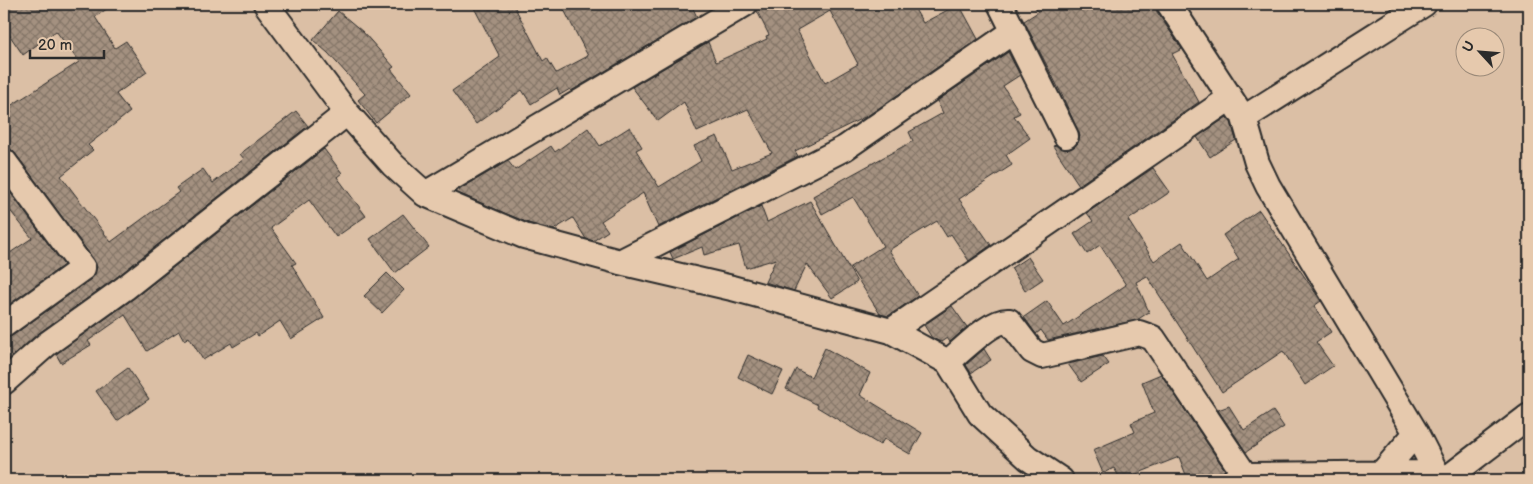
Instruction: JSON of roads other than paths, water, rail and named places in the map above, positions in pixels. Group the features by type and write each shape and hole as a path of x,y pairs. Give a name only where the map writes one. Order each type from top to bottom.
{"street":[{"path":"425,194 745,4"},
{"path":"1000,4 1066,136"},
{"path":"1169,4 1244,118 1257,163 1268,186 1416,433 1440,478"},
{"path":"1244,118 1424,4"},
{"path":"270,5 347,113 394,165 425,194 524,236 620,262 732,288 891,331 948,362 980,414 1028,458 1061,480"},
{"path":"620,262 845,148 1014,31"},
{"path":"891,331 1230,98"},
{"path":"4,382 47,344 125,288 347,113"},
{"path":"4,161 83,268 4,325"},
{"path":"948,362 989,328 1002,320 1009,321 1032,351 1042,356 1139,333 1153,338 1239,478 1382,473 1440,478 1529,416"},
{"path":"1382,473 1416,433"}]}
